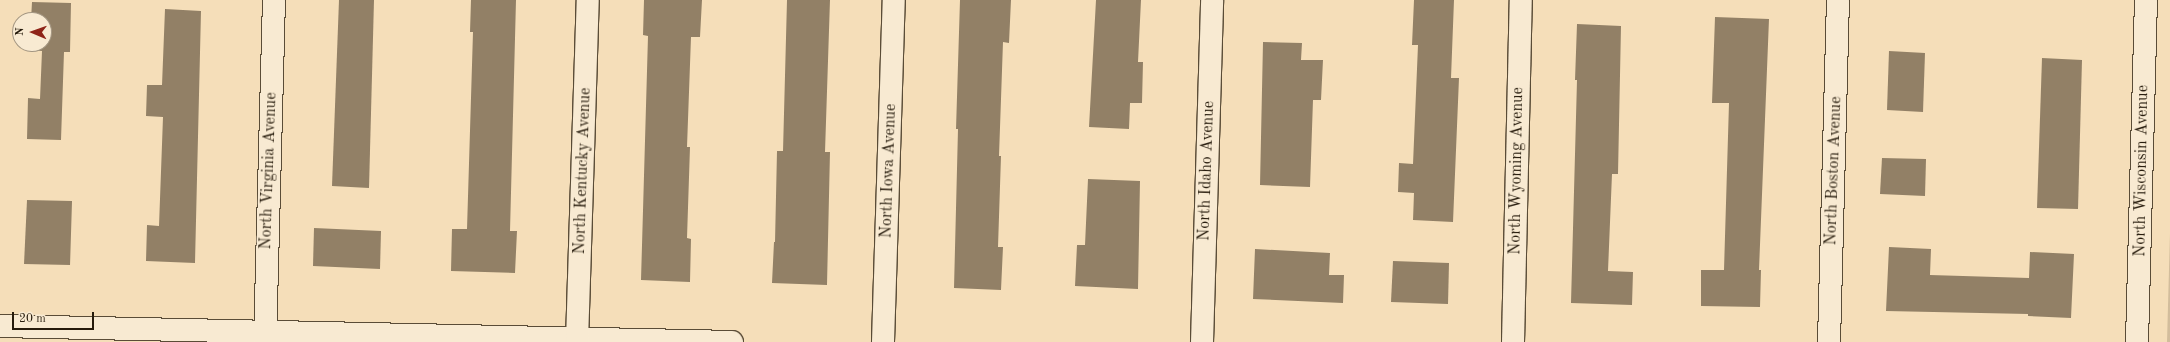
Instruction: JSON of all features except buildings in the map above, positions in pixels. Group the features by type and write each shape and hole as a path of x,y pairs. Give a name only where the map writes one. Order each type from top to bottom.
{"street":[{"name":"North Virginia Avenue","path":"265,336 274,0"},
{"name":"North Kentucky Avenue","path":"577,340 588,0"},
{"name":"North Iowa Avenue","path":"883,342 894,0"},
{"name":"North Idaho Avenue","path":"1202,342 1212,0"},
{"name":"North Wyoming Avenue","path":"1513,342 1522,0"},
{"name":"North Boston Avenue","path":"1829,342 1838,0"},
{"name":"North Wisconsin Avenue","path":"2137,342 2146,0"},
{"path":"0,326 265,336 732,342"}],"shaded area":[{"path":"2170,233 2170,342 2167,342"}]}
